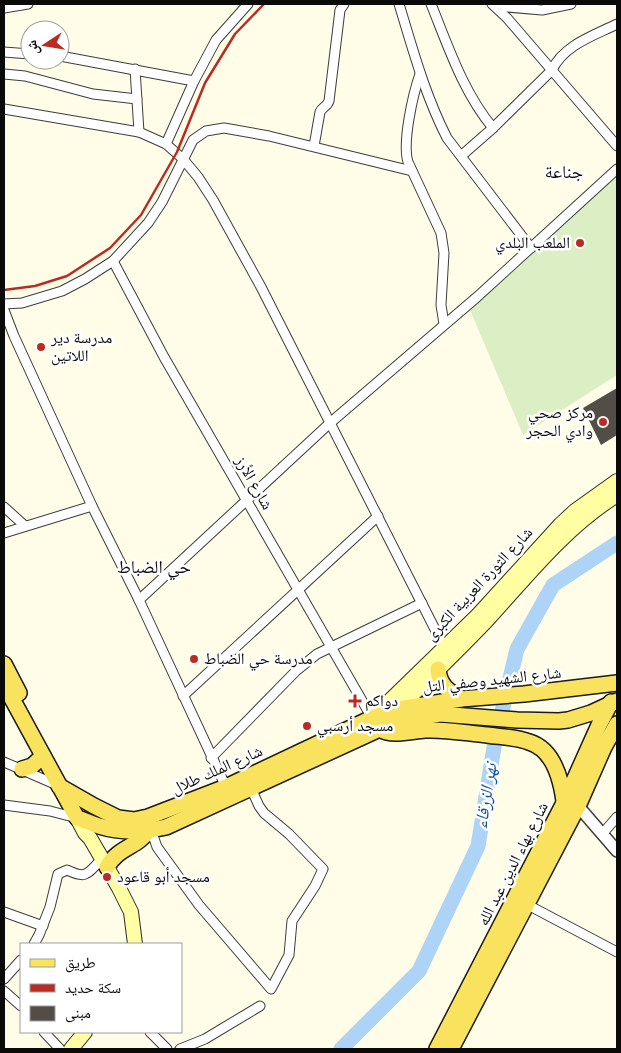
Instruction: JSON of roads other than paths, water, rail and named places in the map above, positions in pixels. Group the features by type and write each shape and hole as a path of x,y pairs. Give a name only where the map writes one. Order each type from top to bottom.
{"main road":[{"name":"شارع الثورة العربية الكبرى","path":"376,723 444,647 479,614 561,524 575,511 617,481"},
{"name":"شارع الثورة العربية الكبرى","path":"398,709 486,621 556,543 583,519 617,495"},
{"path":"4,664 74,794 85,832 105,863 131,912 135,943"},
{"path":"438,669 444,688 461,699"},
{"name":"شارع الشهيد وصفي التل","path":"376,723 398,709 418,705 617,683"},
{"path":"4,684 59,786 81,820"},
{"path":"572,689 610,704 604,748"},
{"name":"شارع الشهيد وصفي التل","path":"376,723 397,722 429,715 450,714 517,720 568,720 610,704"},
{"name":"شارع بهاء الدين عبد الله","path":"451,1049 528,905 575,803 610,704"},
{"path":"376,723 390,733 431,730 477,734 530,742 541,748 554,764 561,781 575,803"},
{"name":"شارع الملك طلال","path":"59,786 109,814 118,818 134,820 165,812 376,723"},
{"name":"شارع الملك طلال","path":"81,820 112,829 150,831 166,827 254,788 376,723"},
{"name":"شارع بهاء الدين عبد الله","path":"436,1049 575,803 617,724"},
{"path":"22,769 32,766 43,756"},
{"path":"105,863 150,831"},
{"path":"71,1049 84,1033"}],"street":[{"path":"4,8 28,4"},
{"path":"166,144 194,81 216,40 248,4"},
{"path":"314,146 320,112 327,106 329,101 340,10 344,4"},
{"path":"399,4 420,74 438,120 461,156 531,248"},
{"path":"431,4 470,96 493,128"},
{"path":"494,5 542,10 571,4"},
{"path":"494,5 617,146"},
{"path":"461,156 493,128 552,70 556,62 569,49 617,24"},
{"path":"4,52 20,53"},
{"path":"70,58 194,81"},
{"path":"135,69 140,132"},
{"path":"4,74 25,76 93,94 137,99"},
{"path":"420,74 413,95 406,145 407,158 434,217 443,242 441,293 444,324"},
{"path":"4,109 140,132 166,144 183,159 198,177 213,200 261,288 444,647"},
{"path":"4,304 22,303 62,291 113,261 153,216 193,140 206,131 224,128 269,136 412,171"},
{"path":"139,600 330,424 531,248 617,169"},
{"name":"شارع الأرز","path":"113,261 164,357 376,723"},
{"path":"4,310 8,332 139,600 226,787"},
{"path":"4,533 92,506"},
{"path":"4,507 25,526"},
{"path":"183,696 378,516"},
{"path":"211,758 296,671 317,654 330,646 422,603"},
{"path":"4,762 59,786"},
{"path":"150,831 157,847 194,898 272,989 288,955 292,921 323,869 289,834 264,813 254,795 254,788"},
{"path":"575,803 617,841"},
{"path":"4,805 50,811 81,820"},
{"path":"605,831 617,817"},
{"path":"605,831 617,851"},
{"path":"34,943 43,926 58,874 66,870 79,875 87,874 105,863"},
{"path":"528,905 617,952"},
{"path":"4,912 43,926"},
{"path":"4,979 20,961"},
{"path":"4,991 20,1005"},
{"path":"180,1049 205,1039 260,1006"},
{"path":"45,1033 60,1049"},
{"path":"151,1033 167,1049"}],"waterway":[{"name":"نهر الزرقاء","path":"341,1049 419,971 478,846 495,741 517,649 553,585 617,543"}],"railway":[{"path":"4,290 35,286 67,276 110,248 141,215 177,152 205,83 235,34 264,4"}],"place":[{"name":"الملعب البلدي","path":"580,243"},
{"name":"مدرسة دير اللاتين","path":"41,347"},
{"name":"مركز صحي وادي الحجر","path":"603,422"},
{"name":"مدرسة حي الضباط","path":"194,659"},
{"name":"دواكم","path":"355,701"},
{"name":"مسجد أرسبي","path":"307,726"},
{"name":"مسجد أبو قاعود","path":"107,877"}],"district":[{"name":"جناعة","path":"564,172"},
{"name":"حي الضباط","path":"154,567"}]}
